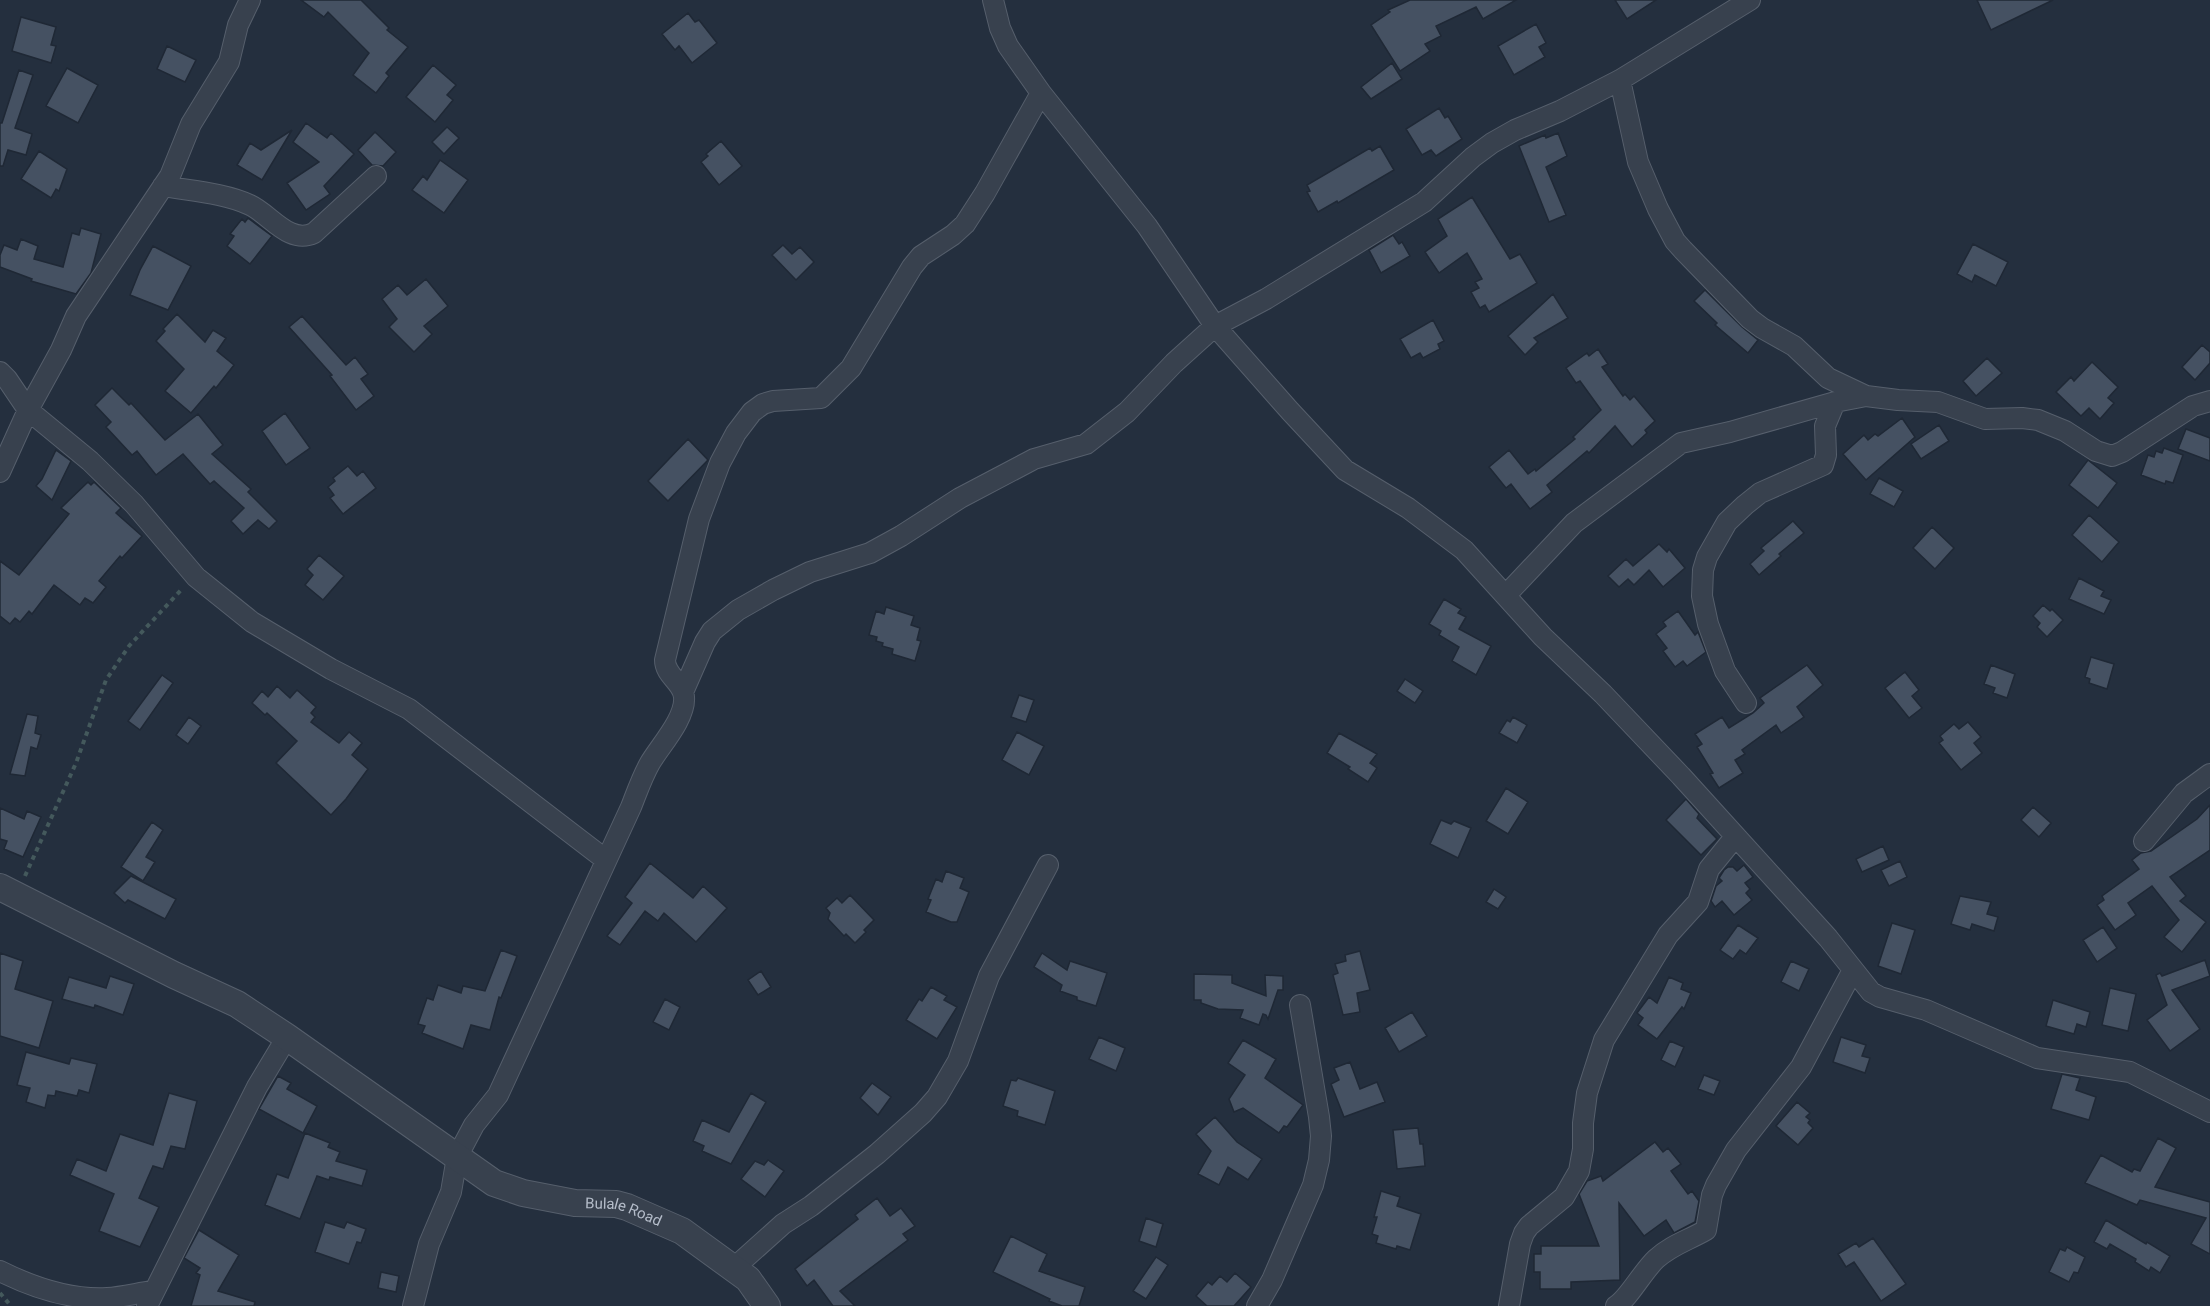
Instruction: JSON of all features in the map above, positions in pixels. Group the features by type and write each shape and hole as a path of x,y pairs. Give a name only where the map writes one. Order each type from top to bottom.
{"street":[{"path":"0,472 28,410 80,310 175,166 195,117 229,62 238,25 250,0"},
{"path":"993,0 1000,28 1008,46 1041,93 1147,226 1215,326 1328,454 1345,470 1408,508 1464,550 1543,637 1603,694 1681,776 1828,938 1863,984 1875,995 1926,1010 2037,1058 2130,1072 2210,1112"},
{"path":"413,1306 429,1244 451,1192 457,1156 474,1125 498,1095 649,764 677,721 684,705 683,692 712,631 738,610 773,590 810,572 870,553 960,498 1034,459 1086,444 1127,412 1174,363 1215,326 1266,299 1424,202 1473,157 1507,135 1620,80 1750,0"},
{"path":"1620,80 1638,162 1658,209 1675,241 1750,319 1794,346 1828,378 1866,396"},
{"path":"683,692 666,670 665,660 699,519 720,463 736,433 757,407 773,401 820,398 851,368 912,267 921,256 953,236 965,224 1041,93"},
{"path":"163,186 251,205 284,230 302,237 314,233 376,176"},
{"path":"0,372 8,379 28,410 90,461 126,496 196,577 252,622 331,669 409,709 606,860"},
{"path":"1506,595 1574,523 1681,443 1730,432 1835,402 1866,396 1938,402 1985,419 2038,420 2065,431 2096,451 2112,456 2122,452 2193,406 2210,401"},
{"path":"1746,703 1725,671 1708,624 1702,596 1703,570 1707,557 1727,522 1760,493 1823,465 1826,455 1825,426 1835,402"},
{"path":"2144,841 2184,793 2210,774"},
{"path":"1509,1306 1524,1233 1529,1226 1564,1197 1579,1171 1587,1093 1604,1040 1668,935 1698,902 1709,869 1735,837"},
{"path":"734,1268 783,1224 811,1206 877,1154 923,1113 937,1097 958,1061 989,976 1048,865"},
{"name":"Bulale Road","path":"9,891 174,975 237,1004 494,1183 507,1189 575,1203 603,1203 627,1207 682,1231 748,1279 767,1306"},
{"path":"1616,1306 1622,1302 1642,1273 1657,1258 1670,1248 1706,1230 1716,1185 1736,1150 1801,1067 1853,970"},
{"path":"1257,1306 1272,1280 1313,1185 1319,1160 1321,1136 1319,1117 1300,1005"},
{"path":"0,1271 23,1283 44,1290 92,1298 150,1299 257,1087 287,1037"}],"path":[{"path":"9,891 75,763 106,680 115,664 148,623 196,577"},
{"path":"0,1293 11,1306"}],"building":[{"path":"301,0 361,0 389,28 387,30 408,47 386,73 389,76 376,93 353,75 369,53 328,12 324,17"},
{"path":"1410,0 1516,0 1483,19 1476,7 1436,26 1441,36 1425,44 1430,51 1400,71 1371,25 1390,12 1388,10"},
{"path":"1615,0 1656,0 1627,19"},
{"path":"1977,0 2053,0 1991,30"},
{"path":"688,13 695,22 699,20 717,43 692,63 679,46 675,50 662,34"},
{"path":"21,17 56,27 51,45 56,46 51,63 12,51"},
{"path":"1536,24 1546,43 1539,47 1545,57 1514,75 1498,46"},
{"path":"167,46 196,60 185,82 157,69"},
{"path":"1392,63 1402,79 1371,99 1361,87"},
{"path":"433,65 456,85 447,95 453,100 435,122 406,97"},
{"path":"67,68 98,85 78,123 46,106"},
{"path":"19,70 33,75 15,128 32,134 26,155 8,150 3,166 0,166 0,123 2,123"},
{"path":"1439,108 1445,118 1448,116 1462,139 1436,156 1431,150 1422,155 1406,129"},
{"path":"306,123 327,138 331,133 354,154 324,186 330,194 306,210 287,183 319,162 293,142"},
{"path":"447,127 459,138 444,154 432,142"},
{"path":"292,130 262,180 237,165 250,143 261,150"},
{"path":"375,132 396,152 383,166 372,165 358,150"},
{"path":"1558,133 1567,156 1546,167 1566,215 1549,222 1519,146 1545,135 1546,138"},
{"path":"721,141 742,166 719,185 701,162 708,156 706,154"},
{"path":"1380,146 1394,170 1318,212 1307,192 1310,191 1307,185 1370,148 1372,151"},
{"path":"39,151 67,169 59,191 56,189 51,198 21,179"},
{"path":"440,160 468,180 444,213 412,190 423,176 427,180"},
{"path":"1472,197 1510,259 1520,254 1537,283 1489,312 1485,305 1480,308 1471,292 1479,288 1475,282 1482,279 1467,253 1439,273 1425,252 1447,236 1438,219"},
{"path":"248,218 272,236 250,264 227,246 234,236 230,234 242,219 245,222"},
{"path":"81,228 101,234 91,273 76,294 31,281 32,279 0,267 0,255 4,245 17,250 21,239 38,246 34,259 63,267 72,233 79,235"},
{"path":"1393,235 1399,244 1402,242 1410,256 1381,273 1369,250"},
{"path":"1973,244 2008,262 1996,286 1975,275 1972,282 1957,274"},
{"path":"783,245 792,254 800,247 814,262 796,280 772,255"},
{"path":"153,246 191,266 168,310 130,295"},
{"path":"426,279 448,306 424,326 432,334 414,352 389,327 397,319 382,299 398,285 407,295"},
{"path":"1705,290 1758,340 1748,353 1715,325 1717,323 1694,301"},
{"path":"1553,294 1568,318 1534,338 1538,342 1525,355 1508,336"},
{"path":"177,314 205,342 213,330 226,338 217,351 234,365 216,388 214,386 191,413 165,391 184,369 156,341 165,331 163,329"},
{"path":"302,316 346,365 355,357 368,374 361,379 374,396 356,410 330,376 332,375 289,327"},
{"path":"1433,320 1444,341 1438,344 1440,349 1423,358 1420,353 1411,358 1400,339"},
{"path":"2202,345 2210,352 2210,363 2195,380 2182,367"},
{"path":"1598,349 1608,364 1602,367 1623,396 1625,394 1630,400 1634,396 1655,421 1645,430 1647,433 1632,447 1615,426 1589,453 1587,451 1547,485 1552,492 1530,509 1511,484 1506,488 1489,467 1509,450 1528,474 1535,469 1536,471 1575,439 1573,437 1601,410 1580,381 1576,383 1566,368 1587,353 1589,356"},
{"path":"1987,358 2002,373 1976,396 1963,381"},
{"path":"2092,362 2118,387 2108,398 2114,403 2100,419 2089,408 2081,416 2056,392 2071,377 2074,381"},
{"path":"112,388 129,405 131,403 165,440 198,414 223,445 212,454 251,489 248,492 277,521 269,529 258,520 243,534 231,521 244,508 214,481 210,484 183,454 156,475 137,451 132,455 106,427 111,422 95,405"},
{"path":"285,413 310,448 286,465 262,431"},
{"path":"1902,418 1915,437 1866,480 1843,454 1864,435 1868,440 1875,434 1878,436"},
{"path":"1939,425 1949,441 1921,459 1911,444"},
{"path":"2186,429 2210,438 2210,461 2178,449"},
{"path":"688,439 708,460 668,501 648,481"},
{"path":"2164,448 2183,455 2173,483 2166,481 2165,484 2141,475 2148,455 2154,457 2156,451 2162,453"},
{"path":"56,450 71,461 52,500 36,486 42,479"},
{"path":"2088,460 2117,483 2098,508 2069,485"},
{"path":"348,466 357,476 363,471 376,488 343,514 330,498 334,495 328,487 335,481 333,478"},
{"path":"1879,478 1903,491 1894,507 1870,494"},
{"path":"88,482 91,485 94,482 121,508 116,513 142,536 122,558 120,556 99,581 106,587 93,603 85,598 80,605 54,585 32,614 29,611 20,622 15,618 10,624 0,616 0,561 19,575 69,514 61,508"},
{"path":"2089,515 2119,542 2102,562 2072,535"},
{"path":"1793,521 1804,533 1759,575 1750,564 1764,551 1761,548"},
{"path":"1932,527 1954,548 1935,569 1913,548"},
{"path":"1659,544 1667,552 1669,549 1685,568 1663,587 1649,570 1634,585 1628,579 1619,587 1608,576 1626,559 1633,566"},
{"path":"319,555 344,576 323,600 305,585 313,575 307,569"},
{"path":"2079,578 2104,591 2101,596 2111,600 2104,614 2069,599"},
{"path":"1444,599 1461,609 1458,613 1466,617 1459,629 1491,646 1476,675 1452,661 1459,647 1439,635 1441,631 1429,624"},
{"path":"2043,605 2050,611 2052,609 2063,620 2047,637 2037,627 2040,623 2033,616"},
{"path":"886,607 914,616 911,625 920,628 917,640 921,641 915,661 892,654 893,649 882,646 883,643 876,641 877,637 869,635 876,611 884,614"},
{"path":"1678,611 1695,635 1698,632 1706,652 1687,666 1683,661 1675,667 1663,651 1667,648 1656,634 1666,626 1663,622"},
{"path":"2091,657 2114,664 2107,689 2089,683 2090,679 2085,677"},
{"path":"1807,665 1823,685 1797,707 1804,717 1781,733 1776,725 1742,750 1745,754 1735,760 1743,773 1719,788 1710,774 1713,773 1697,747 1702,744 1695,734 1722,717 1729,728 1764,703 1760,698"},
{"path":"1991,665 2015,674 2007,698 1993,693 1995,688 1984,684"},
{"path":"1905,672 1919,690 1912,696 1922,708 1909,718 1885,688"},
{"path":"162,675 173,683 140,730 128,721"},
{"path":"1405,679 1423,691 1415,703 1397,691"},
{"path":"277,686 290,698 297,690 316,707 311,713 315,717 311,722 339,743 349,732 362,743 352,755 368,769 331,815 276,763 297,741 267,713 265,715 252,703 262,691 268,697"},
{"path":"1019,695 1034,700 1026,722 1011,717"},
{"path":"27,714 38,716 35,733 41,735 37,749 31,747 25,776 10,774"},
{"path":"189,717 201,726 188,744 176,735"},
{"path":"1513,717 1527,725 1517,743 1499,733 1507,720 1510,722"},
{"path":"1968,722 1981,737 1974,743 1982,753 1961,770 1939,743 1943,740 1940,736 1954,724 1959,729"},
{"path":"1017,732 1044,746 1029,775 1002,760"},
{"path":"1339,733 1377,754 1370,763 1377,768 1368,782 1348,769 1350,767 1327,753"},
{"path":"1506,788 1528,802 1508,834 1486,821"},
{"path":"1686,799 1699,814 1697,818 1717,839 1701,855 1666,820"},
{"path":"2210,805 2210,850 2170,877 2186,896 2180,901 2206,922 2182,952 2164,937 2179,920 2152,886 2128,903 2136,915 2115,930 2097,905 2104,900 2102,896 2139,869 2132,860 2141,853 2151,851 2197,819"},
{"path":"2033,807 2051,823 2039,837 2021,820"},
{"path":"0,808 24,819 27,811 41,817 23,857 4,849 7,841 0,839"},
{"path":"1441,820 1451,824 1454,821 1471,828 1458,858 1430,844"},
{"path":"152,822 163,830 146,857 155,862 143,881 121,867"},
{"path":"1883,846 1889,860 1862,872 1856,859"},
{"path":"1900,861 1907,877 1889,886 1881,870"},
{"path":"650,863 693,898 703,886 727,908 696,942 664,913 658,921 645,911 620,945 607,936 632,903 625,897"},
{"path":"1744,865 1753,877 1745,883 1750,889 1746,893 1752,900 1734,915 1722,901 1715,907 1711,901 1716,886 1722,881 1719,878 1724,870 1733,867 1737,871"},
{"path":"946,871 964,878 960,888 969,892 957,922 951,922 926,912 931,900 928,899 936,879 942,882"},
{"path":"131,876 176,899 165,919 128,900 125,903 114,893"},
{"path":"1494,889 1506,897 1498,909 1486,902"},
{"path":"850,895 874,920 855,943 846,934 844,936 828,919 830,913 826,908 837,898 842,903"},
{"path":"1960,896 1991,902 1987,914 1998,917 1994,931 1972,924 1970,930 1951,924"},
{"path":"1892,923 1915,930 1901,974 1878,966"},
{"path":"1738,925 1758,938 1746,954 1740,950 1733,959 1720,950"},
{"path":"2103,927 2117,948 2097,962 2083,940"},
{"path":"501,950 517,956 501,998 499,997 490,1030 471,1025 463,1049 422,1033 425,1026 418,1024 427,998 433,1000 438,985 461,993 463,986 485,991"},
{"path":"1360,951 1370,990 1357,993 1360,1012 1343,1015 1333,975 1338,973 1335,964 1346,961 1345,955"},
{"path":"0,953 23,961 15,989 53,1001 39,1048 0,1036"},
{"path":"1042,953 1067,970 1070,961 1107,973 1096,1006 1060,991 1062,985 1034,967"},
{"path":"2205,960 2210,976 2172,990 2200,1029 2170,1051 2147,1020 2167,1005 2156,975 2160,973 2162,976"},
{"path":"1791,961 1809,969 1799,991 1781,982"},
{"path":"761,971 771,987 758,995 748,980"},
{"path":"1194,974 1232,975 1232,983 1266,996 1265,975 1283,976 1283,990 1278,990 1268,1019 1263,1014 1259,1025 1240,1018 1243,1010 1218,1009 1201,1003 1201,1000 1194,1000"},
{"path":"110,976 134,984 123,1015 95,1005 94,1008 62,999 69,977 106,988"},
{"path":"1669,977 1683,983 1681,989 1691,993 1684,1009 1682,1007 1657,1039 1638,1025 1643,1018 1637,1013 1649,997 1657,1003"},
{"path":"931,987 947,996 944,1000 957,1007 937,1039 906,1020 919,999 922,1001"},
{"path":"2110,988 2136,994 2128,1031 2102,1025"},
{"path":"665,999 680,1007 669,1030 653,1022"},
{"path":"2053,1000 2090,1012 2086,1027 2077,1024 2074,1034 2046,1026"},
{"path":"1412,1012 1427,1036 1399,1052 1385,1028"},
{"path":"1099,1037 1125,1048 1116,1071 1089,1059"},
{"path":"1841,1037 1866,1045 1862,1056 1870,1058 1865,1073 1833,1062"},
{"path":"1243,1040 1276,1059 1265,1078 1303,1105 1287,1127 1284,1126 1279,1133 1243,1108 1234,1112 1229,1099 1245,1075 1228,1063"},
{"path":"1670,1041 1684,1047 1675,1067 1661,1060"},
{"path":"26,1052 69,1064 71,1058 97,1064 89,1093 79,1090 77,1096 56,1091 55,1096 48,1095 45,1108 26,1102 30,1088 17,1085"},
{"path":"1350,1062 1360,1089 1377,1082 1385,1102 1344,1117 1331,1084 1339,1080 1334,1068"},
{"path":"2062,1074 2080,1078 2076,1090 2096,1097 2089,1120 2051,1109"},
{"path":"1704,1075 1720,1081 1714,1095 1698,1089"},
{"path":"278,1076 291,1083 287,1089 317,1106 303,1133 259,1109"},
{"path":"1018,1078 1055,1091 1045,1125 1017,1116 1018,1111 1003,1106 1011,1080 1016,1081"},
{"path":"872,1083 891,1097 878,1115 860,1098"},
{"path":"169,1093 197,1101 185,1149 171,1146 163,1169 153,1166 139,1198 159,1207 140,1247 99,1231 114,1194 70,1175 77,1159 106,1171 120,1134 153,1145"},
{"path":"751,1093 766,1102 731,1164 702,1151 704,1146 693,1141 702,1120 729,1132"},
{"path":"1797,1102 1810,1113 1806,1117 1813,1128 1798,1145 1776,1126"},
{"path":"1215,1117 1237,1142 1262,1159 1248,1180 1228,1167 1219,1185 1198,1174 1211,1151 1196,1134"},
{"path":"1418,1128 1420,1144 1423,1144 1425,1166 1397,1169 1393,1130"},
{"path":"305,1133 330,1143 328,1147 340,1152 336,1161 367,1170 362,1186 330,1177 329,1180 317,1176 300,1219 265,1205 277,1174 288,1178"},
{"path":"2158,1138 2176,1148 2155,1187 2210,1202 2210,1254 2191,1244 2206,1218 2140,1200 2137,1205 2085,1183 2101,1155 2132,1172 2134,1169 2140,1171"},
{"path":"1655,1142 1663,1152 1668,1148 1681,1164 1671,1171 1688,1194 1692,1191 1699,1201 1695,1222 1674,1233 1666,1220 1644,1236 1619,1203 1620,1280 1571,1282 1571,1289 1540,1289 1540,1272 1534,1272 1534,1254 1541,1254 1541,1246 1599,1246 1579,1194 1587,1181 1601,1176 1603,1181"},
{"path":"768,1160 784,1171 765,1197 741,1179 755,1161 764,1165"},
{"path":"1381,1191 1400,1197 1397,1206 1421,1214 1410,1250 1397,1246 1396,1249 1376,1243 1378,1236 1372,1234"},
{"path":"877,1198 890,1216 901,1208 915,1226 903,1234 908,1240 840,1291 855,1306 833,1306 814,1280 807,1286 795,1269 858,1219 855,1215"},
{"path":"1146,1218 1163,1224 1156,1247 1139,1241"},
{"path":"2106,1220 2170,1256 2160,1273 2151,1267 2149,1271 2135,1262 2136,1259 2110,1244 2107,1249 2094,1242"},
{"path":"325,1222 344,1228 347,1222 366,1229 361,1243 357,1242 349,1264 315,1252"},
{"path":"199,1230 239,1255 218,1291 255,1302 254,1306 191,1306 200,1275 196,1273 200,1268 184,1258"},
{"path":"1011,1236 1047,1254 1039,1271 1085,1287 1079,1306 1062,1306 1049,1301 1050,1299 993,1272"},
{"path":"1873,1238 1906,1284 1881,1301 1854,1262 1846,1267 1838,1254 1856,1243 1859,1247"},
{"path":"2067,1247 2085,1257 2078,1273 2074,1272 2069,1282 2049,1272 2060,1249 2065,1251"},
{"path":"1156,1257 1168,1265 1146,1299 1133,1291"},
{"path":"381,1272 399,1276 396,1292 378,1288"},
{"path":"1235,1273 1251,1287 1234,1306 1207,1306 1196,1296 1208,1282 1212,1285 1220,1276 1227,1282"}]}
